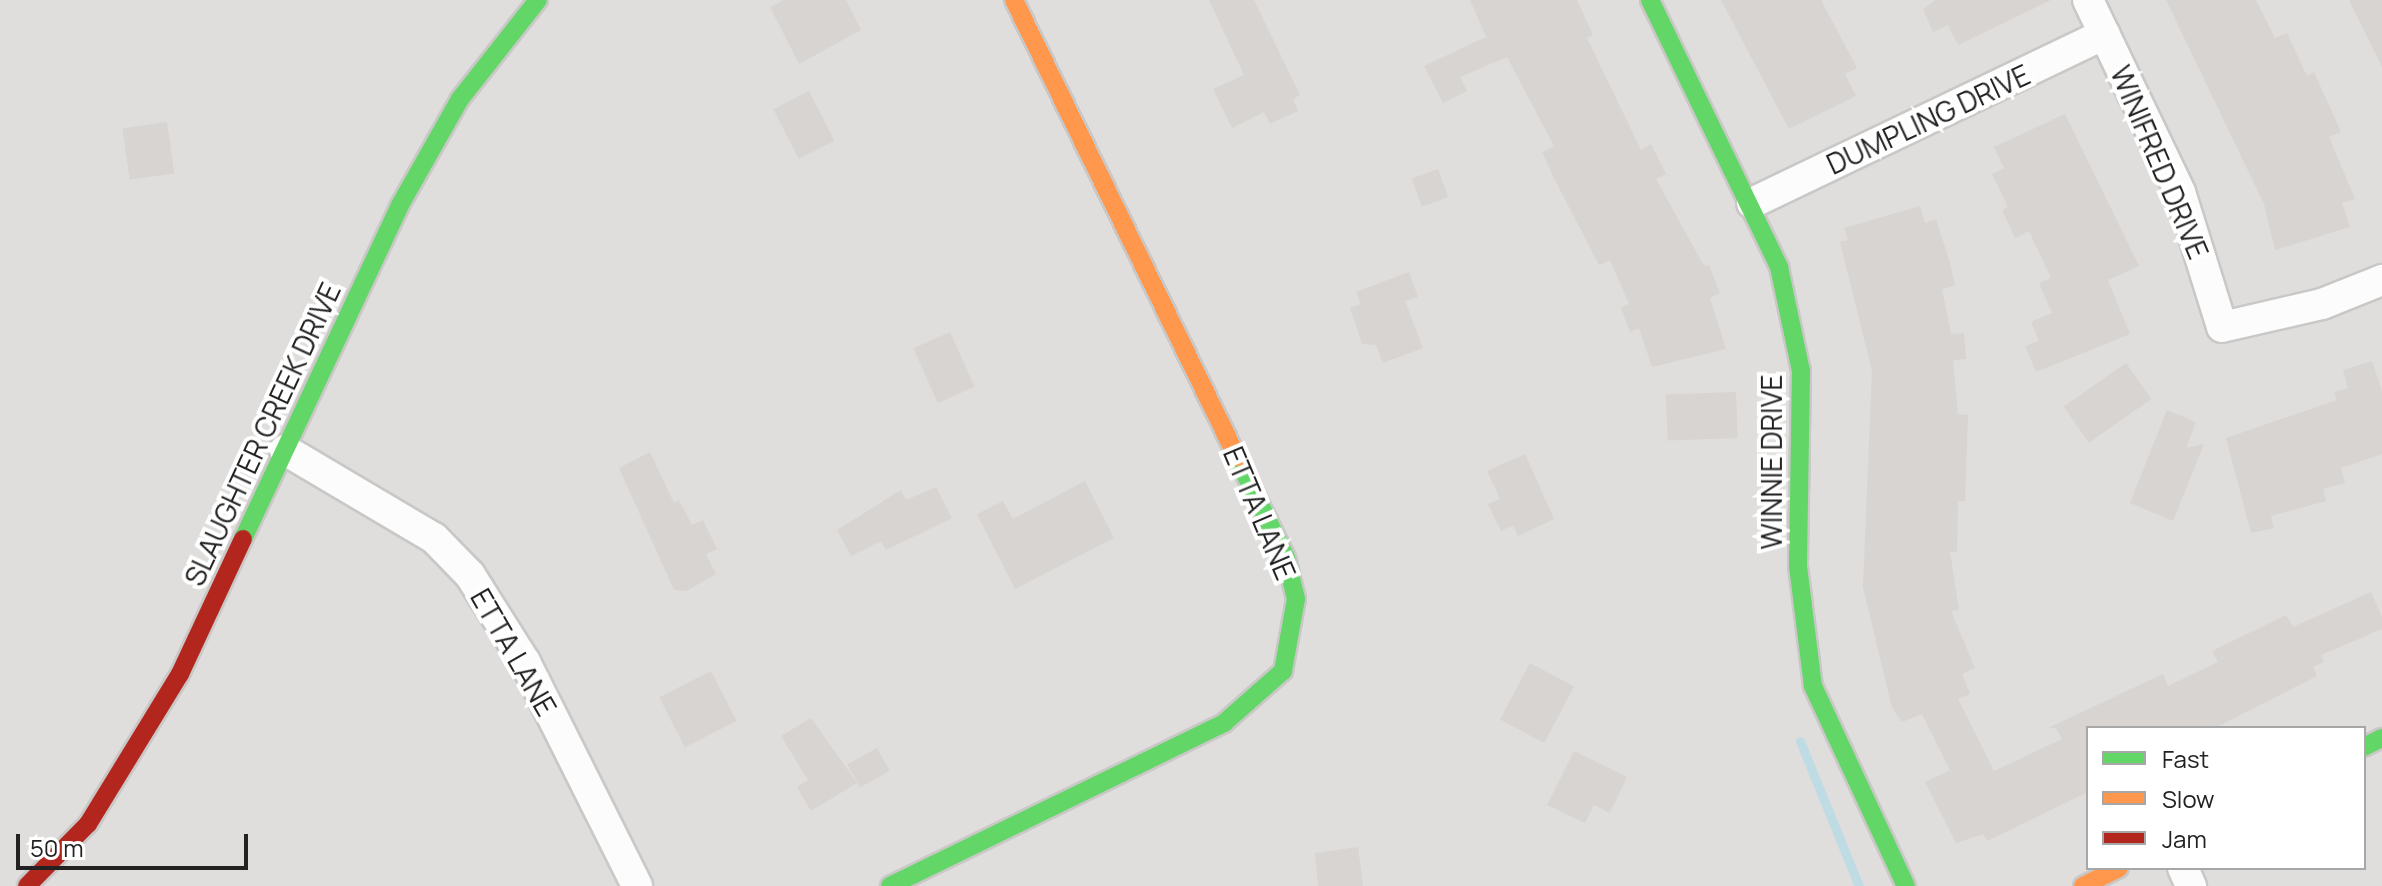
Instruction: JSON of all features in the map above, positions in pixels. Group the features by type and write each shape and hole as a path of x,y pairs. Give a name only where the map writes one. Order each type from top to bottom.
{"street":[{"name":"SLAUGHTER CREEK DRIVE","path":"27,886 88,824 180,674 408,192 460,99 538,0"},
{"name":"ETTA LANE","path":"890,886 1224,723 1283,671 1293,638 1296,599 1286,558 1014,0"},
{"name":"WINNIE DRIVE","path":"1650,0 1752,203 1779,267 1801,371 1798,566 1813,686 1906,886"},
{"name":"WINIFRED DRIVE","path":"2088,0 2180,192 2222,327 2322,304 2382,280"},
{"name":"DUMPLING DRIVE","path":"1752,203 2105,34"},
{"name":"ETTA LANE","path":"285,450 434,538 470,575 525,662 637,886"},
{"path":"2083,886 2115,870"}],"shaded area":[{"path":"0,0 2382,0 2382,886 0,886"}],"building":[{"path":"784,0 846,0 861,30 799,64 770,7"},
{"path":"1209,0 1254,0 1300,95 1293,99 1298,111 1270,124 1264,112 1232,128 1213,89 1244,75"},
{"path":"1470,0 1577,0 1593,35 1587,38 1641,150 1651,144 1666,174 1656,179 1704,266 1709,265 1720,293 1710,298 1726,349 1652,367 1639,328 1630,332 1621,308 1629,304 1610,260 1599,265 1556,182 1542,152 1554,146 1507,57 1460,77 1467,91 1443,103 1424,66 1486,37"},
{"path":"1721,0 1821,0 1857,68 1845,74 1856,96 1789,129"},
{"path":"1935,0 2051,0 1958,45 1948,25 1933,32 1923,9"},
{"path":"2166,0 2256,0 2275,38 2287,33 2307,76 2314,72 2341,132 2329,137 2355,199 2342,203 2350,227 2275,250 2264,204"},
{"path":"2349,0 2382,0 2382,67"},
{"path":"809,91 834,141 799,159 773,109"},
{"path":"2065,114 2139,266 2108,280 2130,334 2036,372 2025,346 2039,341 2031,322 2052,313 2039,283 2051,278 2029,231 2015,238 2002,210 2008,207 1992,174 2004,168 1994,147"},
{"path":"167,122 174,173 130,180 122,128"},
{"path":"1438,169 1448,197 1422,207 1412,179"},
{"path":"1920,206 1925,223 1936,219 1950,263 1955,286 1942,289 1951,334 1964,333 1966,359 1953,360 1958,414 1968,415 1965,501 1958,501 1957,552 1950,552 1959,610 1951,611 1975,668 1962,674 1970,694 1958,699 1994,771 2062,739 2056,728 2048,728 2163,674 2168,686 2218,662 2212,651 2286,615 2293,627 2371,592 2382,617 2382,629 2321,655 2324,662 2313,667 2317,676 2219,726 2086,726 2086,793 1987,841 1983,834 1956,843 1925,782 1950,770 1922,714 1902,722 1892,708 1863,587 1872,371 1840,242 1848,240 1844,228"},
{"path":"1409,272 1418,297 1405,301 1423,348 1383,363 1376,345 1362,344 1350,308 1361,304 1356,292"},
{"path":"950,332 974,387 938,403 913,348"},
{"path":"2372,361 2382,391 2382,454 2341,468 2345,483 2323,489 2326,501 2271,516 2274,528 2251,533 2226,438 2337,400 2334,392 2348,388 2343,370"},
{"path":"2126,363 2151,399 2089,443 2064,407"},
{"path":"1736,392 1738,438 1668,440 1666,394"},
{"path":"2167,410 2196,422 2186,448 2204,444 2173,521 2130,503"},
{"path":"650,452 674,503 679,500 692,525 703,520 717,549 706,554 716,574 686,591 674,590 619,468"},
{"path":"1525,454 1554,519 1518,536 1513,525 1501,531 1488,504 1500,499 1487,471"},
{"path":"1085,481 1114,538 1015,589 977,514 1003,501 1013,519"},
{"path":"936,487 952,518 886,550 881,541 851,556 837,530 901,490 906,500"},
{"path":"1530,663 1574,686 1544,743 1500,720"},
{"path":"711,671 736,721 685,747 659,697"},
{"path":"811,718 857,783 811,811 797,787 808,780 781,736"},
{"path":"877,748 890,771 860,787 847,764"},
{"path":"1574,751 1627,777 1610,813 1594,805 1585,823 1547,805"},
{"path":"1358,847 1363,886 1318,886 1315,853"}],"waterway":[{"path":"1800,741 1859,886"}],"traffic: fast":[{"path":"243,539 400,205 460,99 538,0"},
{"path":"1650,0 1779,267 1801,371 1798,566 1813,686 1906,886"},
{"path":"890,886 1224,723 1283,671 1296,599 1286,558 1237,457"},
{"path":"2366,746 2382,738"}],"traffic: slow":[{"path":"1014,0 1237,457"},
{"path":"2083,886 2115,870"}],"traffic: jam":[{"path":"27,886 88,824 180,674 243,539"}]}
